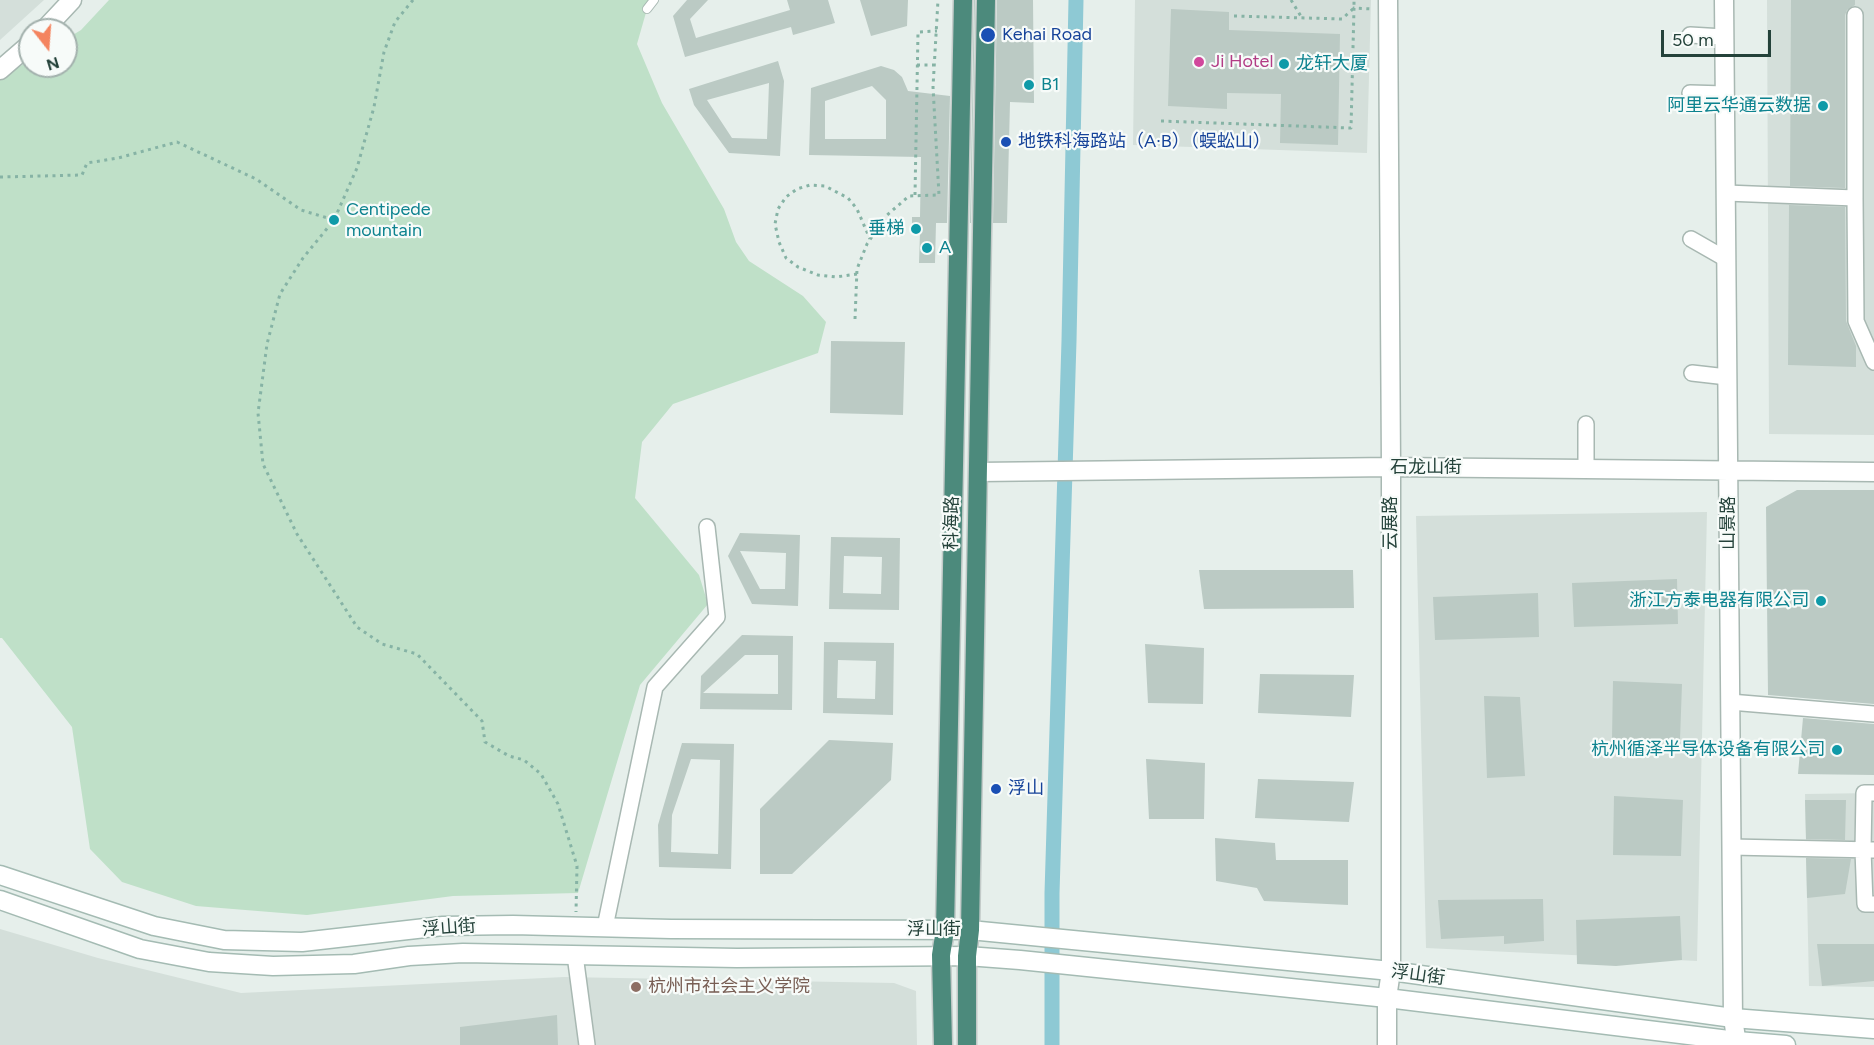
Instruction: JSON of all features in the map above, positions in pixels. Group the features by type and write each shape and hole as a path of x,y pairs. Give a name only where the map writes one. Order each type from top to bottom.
{"highway":[{"name":"科海路","path":"943,1045 941,955 945,930 963,0"},
{"name":"科海路","path":"967,1045 986,0"}],"main road":[{"path":"55,18 72,0"},
{"name":"云展路","path":"1387,1045 1387,998 1390,971 1391,467 1388,0"},
{"name":"山景路","path":"1724,0 1733,1018 1737,1043"},
{"path":"0,70 18,54"},
{"name":"石龙山街","path":"979,472 1391,467 1874,472"},
{"name":"浮山街","path":"0,875 154,926 224,940 302,942 443,926 970,930 1390,971 1733,1018 1874,1029"},
{"name":"浮山街","path":"0,900 140,949 209,962 273,966 354,964 410,956 463,953 737,958 941,955 1083,966 1387,998 1737,1043 1786,1045"}],"street":[{"path":"1855,15 1856,321 1874,362"},
{"path":"1690,35 1724,37"},
{"path":"1690,93 1725,94"},
{"path":"1726,193 1856,198"},
{"path":"1691,239 1726,259"},
{"path":"1692,373 1727,376"},
{"path":"1586,424 1586,469"},
{"path":"604,927 655,687 717,617 707,527"},
{"path":"1730,702 1874,714"},
{"path":"1874,793 1864,793 1868,850 1865,903 1874,904"},
{"path":"1731,847 1868,850"},
{"path":"575,955 587,1045"}],"lane":[{"path":"647,9 654,0"}],"path":[{"path":"412,0 395,22 384,52 374,107 357,168 334,220 309,249 280,294 267,344 258,413 263,464 297,534 357,627 382,644 417,654 482,721 485,742 509,756 524,760 541,774 558,804 577,866 576,927"},
{"path":"855,320 856,274 870,240 886,216 909,196 939,195 933,87 938,0"},
{"path":"1291,0 1302,18"},
{"path":"1161,120 1351,128 1354,0"},
{"path":"1234,16 1342,19 1354,8 1360,8"},
{"path":"915,195 918,32 937,31"},
{"path":"917,65 936,65"},
{"path":"0,177 82,174 87,163 117,158 177,142 256,179 300,210 334,220"},
{"path":"856,274 836,277 818,275 792,263 786,258 778,242 775,224 778,210 786,197 797,189 810,185 825,186 848,198 857,209 870,240"}],"shaded area":[{"path":"0,0 44,0 24,18 18,18 18,24 0,40"},
{"path":"1135,0 1371,0 1367,153 1133,145"},
{"path":"1767,0 1874,0 1874,435 1769,434"},
{"path":"1707,512 1697,961 1426,948 1416,516"},
{"path":"1874,793 1874,987 1809,986 1805,794"},
{"name":"杭州市社会主义学院","path":"0,929 98,958 241,993 564,977 894,983 916,991 917,1045 0,1045"}],"green space":[{"path":"109,0 652,0 647,9 637,44 662,103 724,209 736,242 749,261 803,296 826,322 818,353 673,404 642,442 635,498 699,575 708,604 640,685 578,893 453,896 307,915 196,906 122,882 90,849 72,727 0,638 0,79 18,68 18,78 78,78 78,32"}],"building":[{"path":"687,0 708,0 690,19 696,38 790,10 787,0 828,0 835,23 793,35 791,27 685,57 673,16"},
{"path":"860,0 908,0 907,26 871,36"},
{"path":"974,0 975,0 970,223"},
{"path":"997,0 1033,0 1034,103 1010,102 1007,223 993,223"},
{"path":"1791,0 1855,0 1855,5 1847,10 1845,15 1845,188 1790,186"},
{"name":"龙轩大厦","path":"1171,9 1229,12 1229,30 1340,34 1338,145 1280,143 1281,94 1227,93 1227,109 1168,106"},
{"path":"778,61 784,81 780,156 729,153 694,105 689,89","holes":["769,83 767,139 732,138 707,100"]},
{"path":"881,66 894,70 902,77 908,91 950,96 947,223 936,223 935,263 919,263 920,233 912,233 912,217 920,217 921,157 809,155 811,88","holes":["872,86 886,100 886,139 825,139 825,101"]},
{"path":"1789,205 1845,207 1846,321 1856,346 1856,367 1788,365"},
{"path":"831,341 905,342 903,415 830,413"},
{"name":"浙江方泰电器有限公司","path":"1797,490 1874,490 1874,704 1768,695 1766,507"},
{"path":"740,533 800,535 798,606 752,604 728,556","holes":["740,551 786,553 785,589 760,589"]},
{"path":"831,537 900,538 899,610 829,609","holes":["844,556 882,557 881,594 843,593"]},
{"path":"1199,570 1353,570 1354,608 1204,609"},
{"path":"1677,579 1678,624 1574,627 1572,583"},
{"path":"1538,593 1539,637 1435,640 1433,597"},
{"path":"742,635 793,636 792,710 700,709 701,676","holes":["745,655 778,655 778,694 703,693"]},
{"path":"824,642 894,643 893,715 823,713","holes":["838,660 876,661 875,699 837,698"]},
{"path":"1145,644 1204,648 1203,704 1148,703"},
{"path":"1260,674 1354,675 1351,717 1258,713"},
{"path":"1613,681 1682,684 1680,740 1612,739"},
{"path":"1484,696 1520,697 1525,776 1487,778"},
{"name":"杭州循泽半导体设备有限公司","path":"1803,718 1874,724 1874,775 1798,774"},
{"path":"829,740 893,743 891,780 792,874 760,874 760,809"},
{"path":"682,743 734,744 731,869 659,867 658,825","holes":["691,759 720,760 718,854 671,852 672,815"]},
{"path":"1146,759 1205,763 1204,819 1149,819"},
{"path":"1258,779 1354,782 1349,822 1255,818"},
{"path":"1614,796 1683,800 1681,856 1613,855"},
{"path":"1805,800 1846,800 1845,840 1806,839"},
{"path":"1215,838 1275,843 1276,860 1348,860 1348,905 1264,901 1257,888 1216,881"},
{"path":"1806,858 1851,859 1845,894 1807,898"},
{"path":"1543,899 1544,941 1504,944 1504,936 1441,939 1438,900"},
{"path":"1680,916 1682,960 1616,966 1577,964 1576,920"},
{"path":"1817,944 1874,944 1874,981 1822,986"},
{"path":"557,1015 558,1045 460,1045 460,1027"}],"waterway":[{"path":"1052,1045 1052,893 1069,341 1076,0"}],"place":[{"name":"Kehai Road","path":"988,35"},
{"name":"Ji Hotel","path":"1199,62"},
{"name":"龙轩大厦","path":"1284,64"},
{"name":"B1","path":"1029,85"},
{"name":"阿里云华通云数据","path":"1823,106"},
{"name":"地铁科海路站（A·B）（蜈蚣山）","path":"1006,142"},
{"name":"Centipede mountain","path":"334,220"},
{"name":"垂梯","path":"916,229"},
{"name":"A","path":"927,248"},
{"name":"浙江方泰电器有限公司","path":"1821,601"},
{"name":"杭州循泽半导体设备有限公司","path":"1837,750"},
{"name":"浮山","path":"996,789"},
{"name":"杭州市社会主义学院","path":"636,987"}]}
